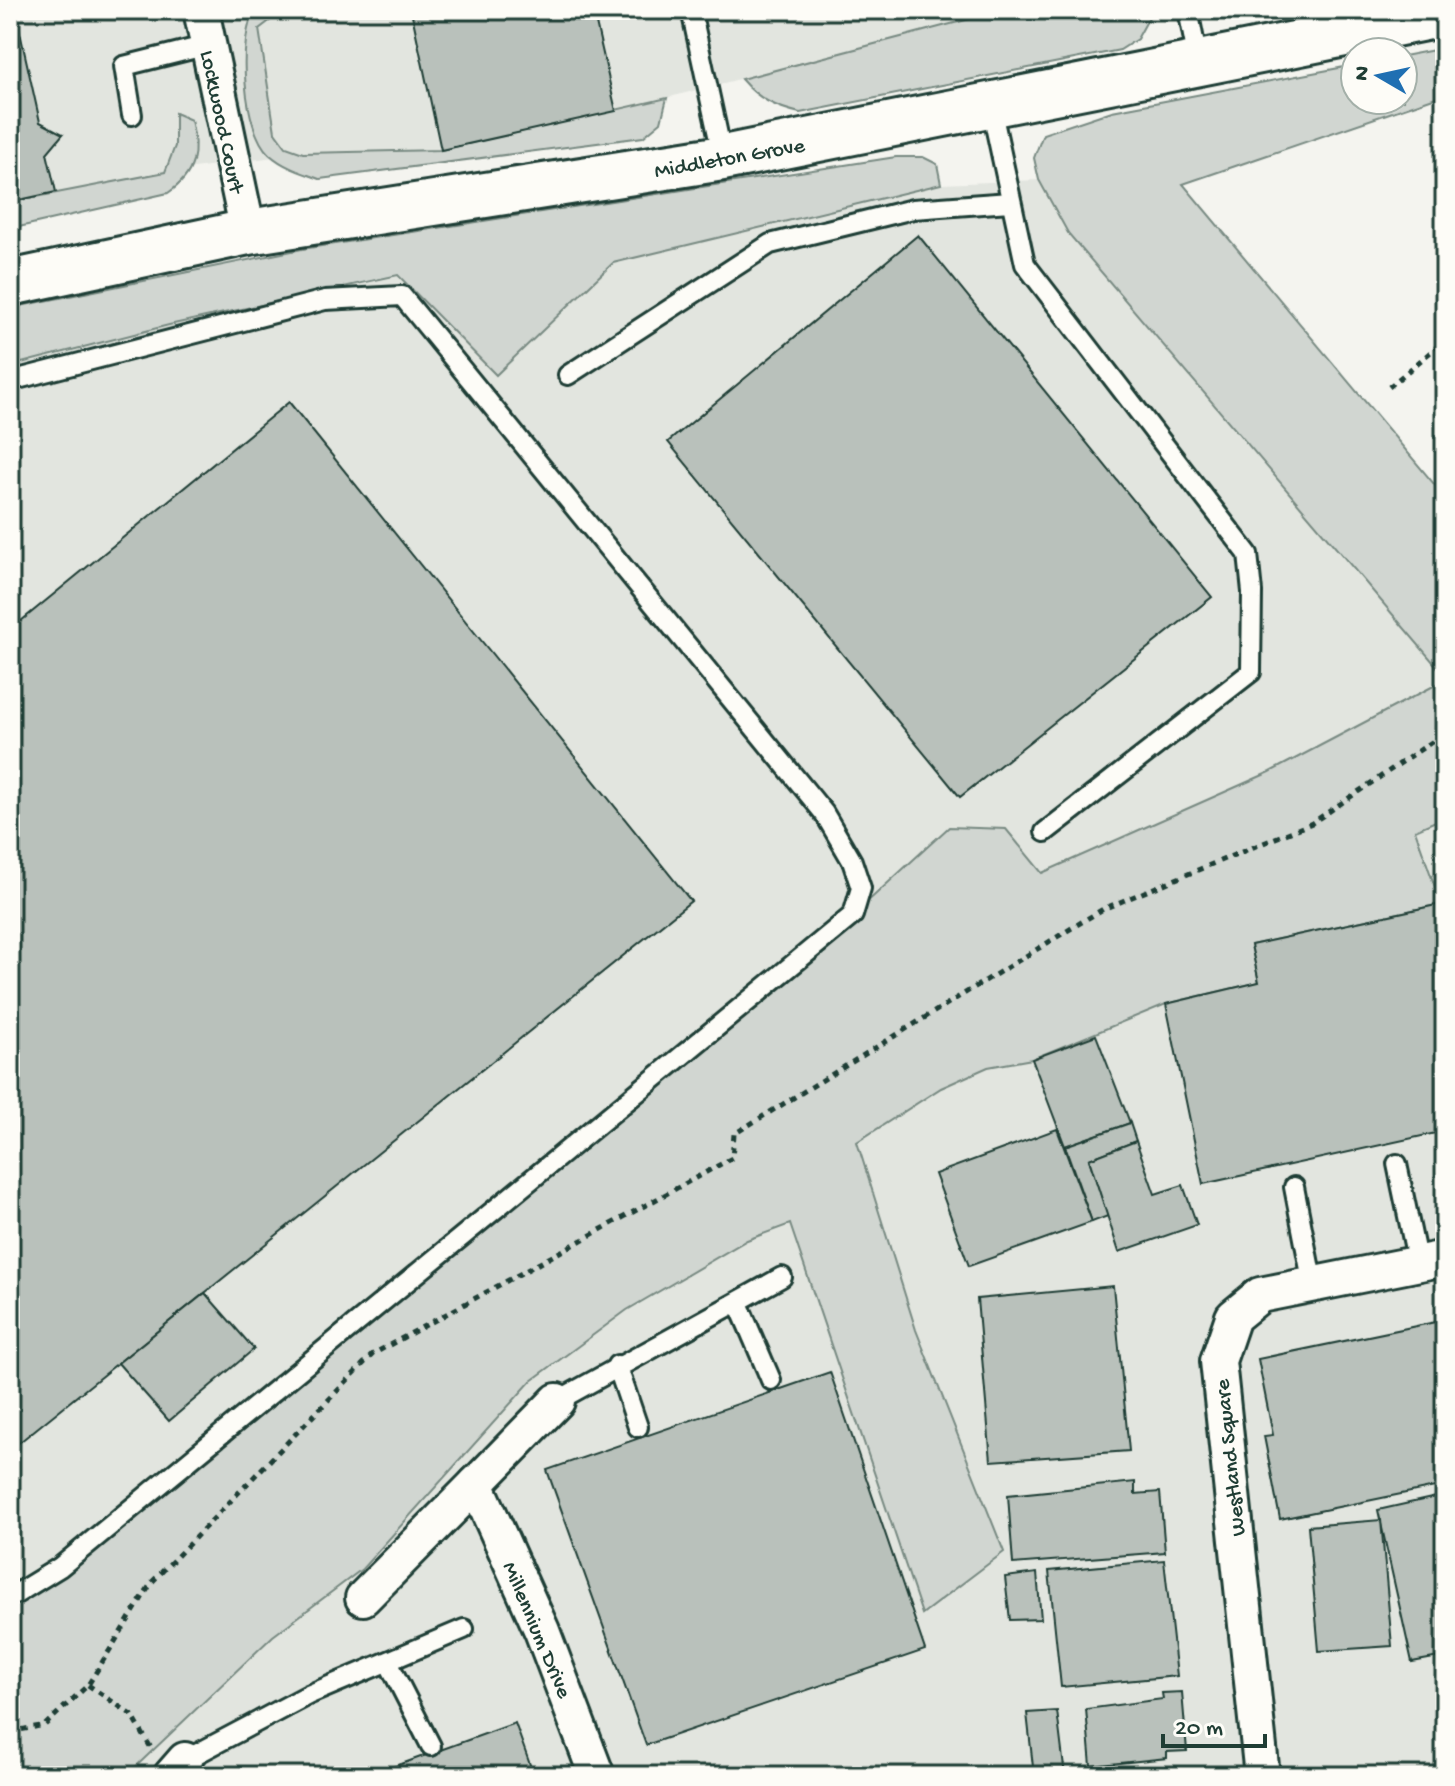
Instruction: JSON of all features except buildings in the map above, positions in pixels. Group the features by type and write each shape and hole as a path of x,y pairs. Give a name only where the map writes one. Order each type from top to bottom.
{"street":[{"name":"Lockwood Court","path":"201,10 248,232"},
{"name":"Middleton Grove","path":"10,283 248,232 723,158 991,107 1198,61 1445,14"},
{"name":"Westland Square","path":"1262,1776 1218,1361 1233,1317 1260,1295 1431,1261"},
{"path":"363,1598 557,1401"},
{"name":"Millennium Drive","path":"476,1484 542,1631 597,1776"}],"lane":[{"path":"691,10 723,158"},
{"path":"1188,10 1198,61"},
{"path":"132,115 124,66 208,45"},
{"path":"991,107 1025,264 1248,554 1252,592 1251,672 1045,832"},
{"path":"568,375 770,244 913,209 1010,202"},
{"path":"10,381 325,300 402,296 824,813 852,861 861,888 853,915 60,1567 10,1595"},
{"path":"1397,1164 1431,1261"},
{"path":"1294,1187 1313,1285"},
{"path":"557,1401 617,1365 782,1277"},
{"path":"738,1303 771,1380"},
{"path":"617,1365 638,1427"},
{"path":"176,1770 308,1695 464,1629"},
{"path":"388,1662 431,1746"}],"path":[{"path":"1389,387 1445,340"},
{"path":"10,1732 45,1725 88,1685 152,1582 373,1354 732,1158 734,1134 1103,909 1312,823 1445,733"},
{"path":"88,1685 132,1715 147,1744 176,1770"}],"shaded area":[{"path":"10,10 1004,10 616,111 441,150 303,153 165,172 10,202"},
{"path":"255,10 284,10 259,29 275,132 286,147 303,153 441,150 667,98 661,122 643,137 320,179 274,159 260,142 253,125 248,105 245,62 249,23"},
{"path":"1004,10 1153,10 1137,39 1120,50 800,113 768,101 741,79"},
{"path":"1445,48 1445,94 1419,103 1419,53"},
{"path":"1339,68 1339,116 1381,116 1183,184 1445,497 1445,676 1068,233 1039,180 1034,158 1043,134 1112,111"},
{"path":"175,113 191,120 195,152 185,178 168,193 10,229 10,202 165,172 175,146"},
{"path":"896,157 923,157 937,164 941,184 613,263 496,375 398,275 169,325 10,366 10,308 302,249"},
{"path":"1039,180 1068,233 1445,676 1445,680 1270,772 1041,874 1006,829 853,915 60,1566 10,1595 10,366 169,325 399,275 496,374 613,263 941,184"},
{"path":"1445,680 1445,817 1415,830 1441,904 1251,945 1259,982 1166,1004 1032,1059 988,1067 941,1088 857,1142 916,1330 1004,1552 922,1614 790,1224 747,1240 627,1310 531,1381 362,1569 273,1636 126,1776 10,1776 10,1595 16,1594 853,915 949,827 1006,829 1042,873 1270,772"},
{"path":"1445,817 1445,1776 126,1776 273,1636 362,1569 531,1381 627,1310 747,1240 791,1224 923,1613 1004,1551 916,1330 857,1142 941,1088 988,1067 1032,1059 1166,1004 1258,982 1251,945 1440,904 1414,830"}]}
